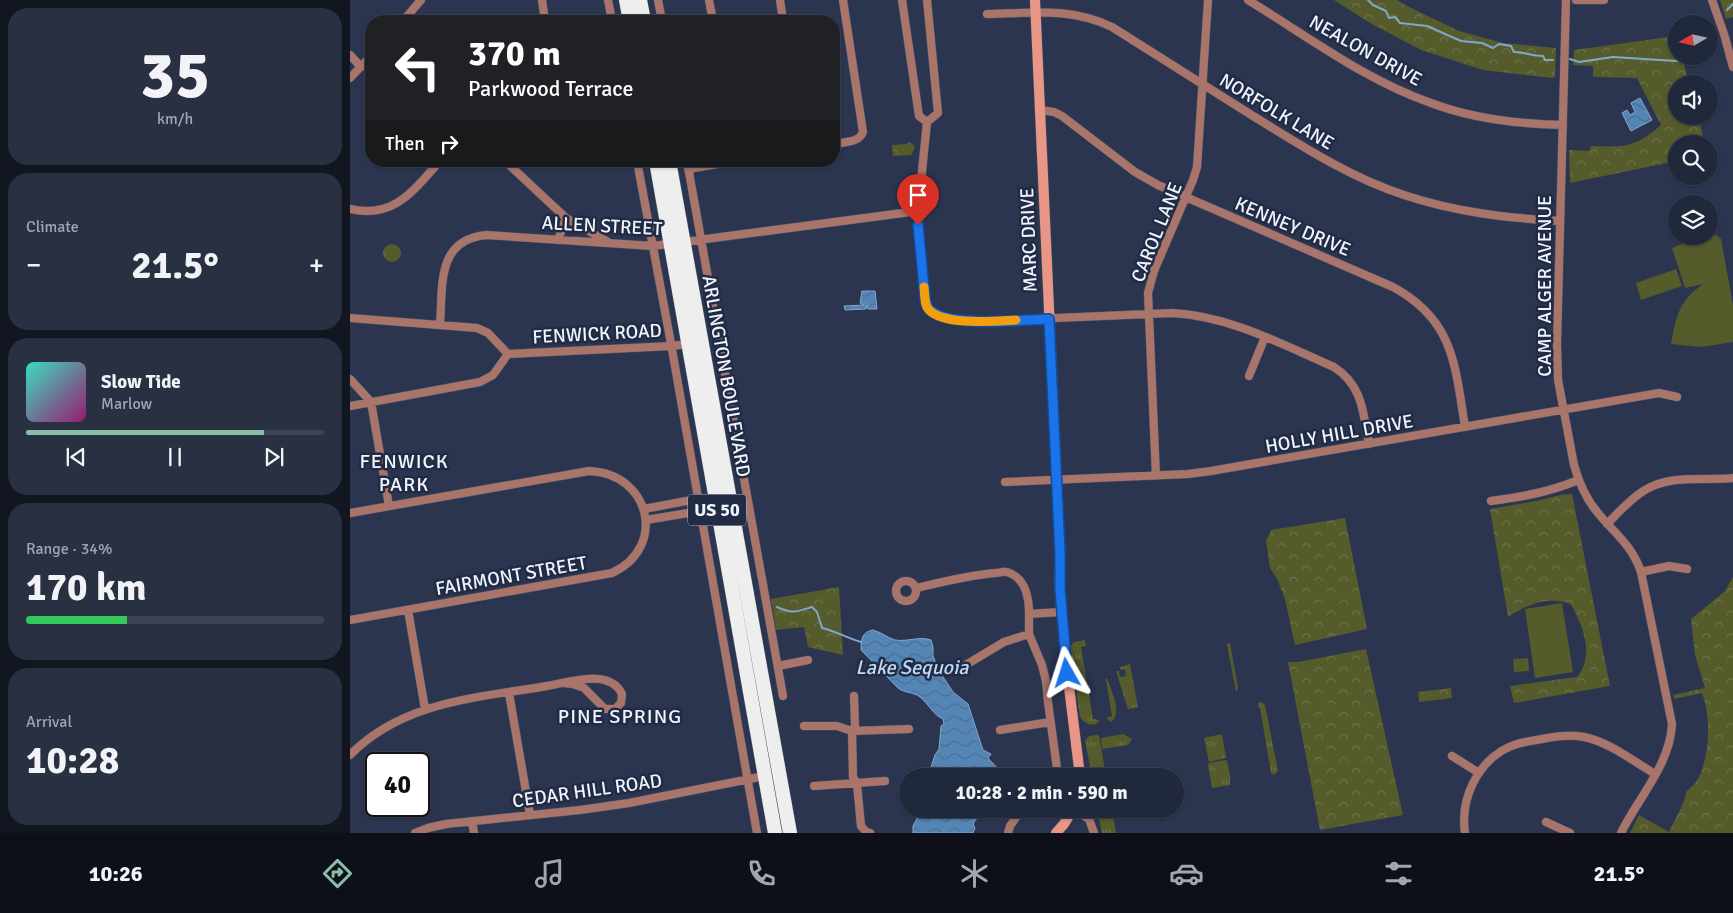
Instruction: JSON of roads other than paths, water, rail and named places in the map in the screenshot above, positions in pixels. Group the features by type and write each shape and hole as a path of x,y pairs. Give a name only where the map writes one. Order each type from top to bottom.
{"highway":[{"path":"626,0 629,15"},
{"path":"640,0 643,15"},
{"name":"ARLINGTON BOULEVARD","path":"658,167 677,243 718,433 790,833"},
{"name":"ARLINGTON BOULEVARD","path":"670,167 688,344 775,833"}],"street":[{"path":"408,15 421,0"},
{"path":"542,0 544,15"},
{"path":"608,0 611,15"},
{"path":"659,0 661,15"},
{"path":"709,0 712,15"},
{"path":"780,0 782,15"},
{"path":"840,143 857,140 862,137 863,132 843,0"},
{"path":"902,0 919,116 927,122"},
{"path":"927,0 938,113 927,122 918,211 925,298 930,311 944,318 985,322 1180,314 1208,317 1237,325 1334,367 1348,378 1354,385 1361,402 1369,444"},
{"name":"MARC DRIVE","path":"1035,0 1061,612 1079,768"},
{"name":"CAROL LANE","path":"1156,476 1148,298 1150,285 1193,180 1198,160 1208,0"},
{"name":"NEALON DRIVE","path":"1248,0 1367,74 1404,93 1430,103 1490,119 1563,125"},
{"name":"CAMP ALGER AVENUE","path":"1566,0 1557,361 1563,410 1578,480 1590,503 1632,551 1641,572 1672,724 1668,748 1620,833"},
{"path":"1576,0 1604,0"},
{"path":"1712,0 1733,67"},
{"name":"NORFOLK LANE","path":"987,14 1070,13 1097,20 1319,156 1371,182 1395,192 1462,210 1517,219 1560,221"},
{"path":"350,55 361,67"},
{"path":"350,78 365,63"},
{"name":"KENNEY DRIVE","path":"1040,110 1054,112 1062,116 1135,172 1158,185 1393,287 1418,302 1436,322 1448,345 1456,370 1465,427"},
{"path":"350,209 363,212 378,211 397,204 411,193 435,167"},
{"path":"511,167 566,218 610,243"},
{"path":"638,167 757,833"},
{"path":"688,167 783,696"},
{"name":"ALLEN STREET","path":"440,324 445,266 452,252 464,240 477,236 486,234 652,246 918,211"},
{"path":"558,240 566,218"},
{"path":"350,318 477,328 488,333 508,354 493,375 484,381 350,406"},
{"path":"1249,376 1265,337"},
{"name":"FENWICK ROAD","path":"508,354 688,344"},
{"path":"350,379 371,402 390,506"},
{"name":"HOLLY HILL DRIVE","path":"1005,482 1156,476 1211,471 1659,393 1677,397"},
{"path":"718,433 736,430"},
{"path":"350,514 590,471 608,473 625,482 638,496 644,509 698,500"},
{"path":"1607,524 1636,496 1655,484 1677,480 1733,478"},
{"path":"1491,501 1533,495 1578,480"},
{"name":"FAIRMONT STREET","path":"350,620 612,573 623,567 635,556 644,538 646,520 644,509"},
{"path":"646,520 700,511"},
{"path":"742,566 759,562"},
{"path":"1641,572 1669,566 1687,569"},
{"path":"916,588 978,574 1007,572 1020,580 1027,590 1029,599 1028,634 1042,665 1046,681 1057,768"},
{"path":"715,597 732,594"},
{"path":"408,610 425,709"},
{"path":"1029,614 1061,612"},
{"path":"964,666 1004,642 1028,634"},
{"path":"778,666 808,660"},
{"path":"350,755 386,726 425,709 510,692 563,683 595,679 610,681 615,684 621,692 621,703 614,709 605,709 584,688 563,683"},
{"path":"510,692 530,815"},
{"path":"854,696 855,726 852,731 852,777 857,784 861,826 866,832 870,833"},
{"path":"1000,730 1050,722"},
{"path":"804,726 837,726 852,731 909,729"},
{"path":"1464,833 1466,801 1478,773 1492,758 1511,746 1522,742 1569,735 1586,737 1596,740 1655,774"},
{"path":"1452,756 1478,773"},
{"name":"CEDAR HILL ROAD","path":"415,833 428,828 472,821 628,803 765,776"},
{"path":"814,786 885,781"},
{"path":"1008,833 1016,818"},
{"path":"1056,833 1068,818"},
{"path":"1087,818 1094,833"},
{"path":"472,821 474,833"},
{"path":"1546,822 1570,833"}],"water":[{"path":"1640,98 1652,120 1631,131 1622,113 1627,110 1630,115 1635,112 1631,103"},
{"path":"862,291 875,291 877,309 868,309 867,305 866,309 845,310 844,306 864,305 860,303"},
{"name":"Lake Sequoia","path":"873,630 895,640 931,640 933,656 939,671 953,692 968,704 983,750 991,754 988,758 997,768 931,768 939,749 941,726 944,724 943,719 936,715 920,697 898,688 861,650 861,643 866,632"},
{"path":"917,818 978,818 973,824 975,828 973,833 913,833 913,826"}],"waterway":[{"path":"1368,0 1373,5 1386,11 1389,18 1395,17 1400,23 1427,26 1461,41 1482,43 1493,48 1499,44 1511,46 1514,52 1543,56 1545,60 1553,60"},
{"path":"1727,10 1733,4"},
{"path":"1570,59 1579,62 1613,57 1668,60"},
{"path":"777,607 794,612 812,607 817,612 822,628 861,642"}],"district":[{"name":"FENWICK PARK","path":"404,472"},
{"name":"PINE SPRING","path":"620,716"}]}
